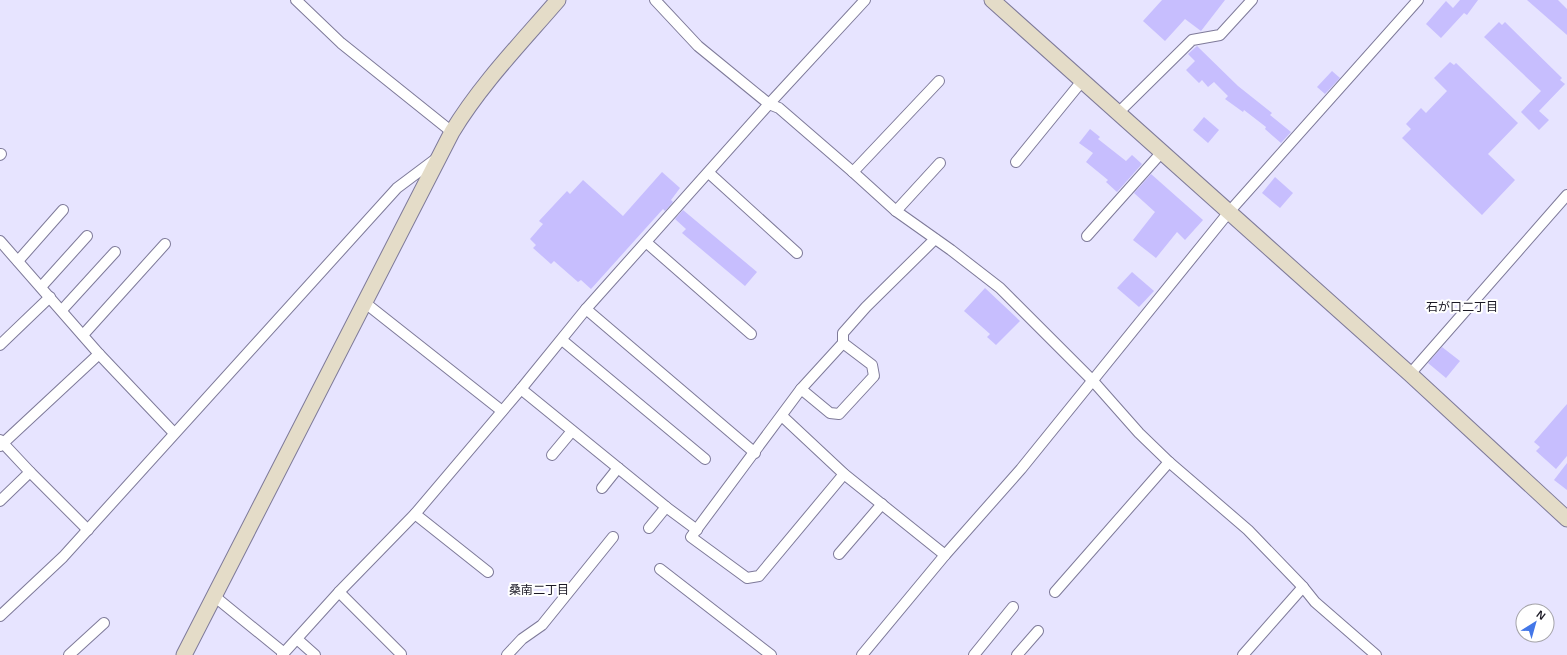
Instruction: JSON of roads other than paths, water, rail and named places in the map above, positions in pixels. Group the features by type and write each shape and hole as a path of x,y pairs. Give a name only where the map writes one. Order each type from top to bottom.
{"street":[{"path":"296,0 342,43 452,132"},
{"path":"184,655 452,132 465,111 488,81 558,0"},
{"path":"655,0 698,46 769,104 779,108 896,211 1000,288 1093,381 1139,433 1169,462 1248,530 1316,602 1376,655"},
{"path":"214,596 283,654 339,592 415,514 502,410 522,389 586,309 769,104 865,0"},
{"path":"992,0 1410,374 1567,519"},
{"path":"1118,113 1192,40 1220,35 1252,0"},
{"path":"862,655 944,555 1021,469 1229,212 1418,0"},
{"path":"853,172 939,81"},
{"path":"1016,162 1082,81"},
{"path":"1087,236 1162,152"},
{"path":"0,616 63,557 397,188 440,156"},
{"path":"896,211 940,163"},
{"path":"709,173 797,253"},
{"path":"1410,374 1567,195"},
{"path":"18,261 63,210"},
{"path":"41,287 87,236"},
{"path":"844,474 759,576 747,578 691,537 801,389 843,343 843,333 866,307 935,239"},
{"path":"0,241 99,354 174,433"},
{"path":"646,243 751,334"},
{"path":"83,335 166,244"},
{"path":"62,310 115,252"},
{"path":"0,345 50,297"},
{"path":"364,302 502,410"},
{"path":"586,309 755,452"},
{"path":"562,340 705,458"},
{"path":"801,389 830,413 839,414 874,376 872,365 843,343"},
{"path":"88,530 1,443 99,354"},
{"path":"522,389 696,530"},
{"path":"782,416 844,474 944,555"},
{"path":"552,455 572,431"},
{"path":"1055,592 1169,462"},
{"path":"602,488 618,468"},
{"path":"0,501 30,472"},
{"path":"839,554 882,504"},
{"path":"649,528 666,507"},
{"path":"415,514 488,572"},
{"path":"507,655 522,639 542,625 613,537"},
{"path":"660,569 771,655"},
{"path":"1243,655 1303,587"},
{"path":"339,592 401,654 400,655"},
{"path":"974,655 1013,607"},
{"path":"69,655 104,623"},
{"path":"1017,655 1038,631"},
{"path":"297,639 315,655"}],"district":[{"name":"石が口二丁目","path":"1462,307"},
{"name":"桑南二丁目","path":"539,590"}]}
